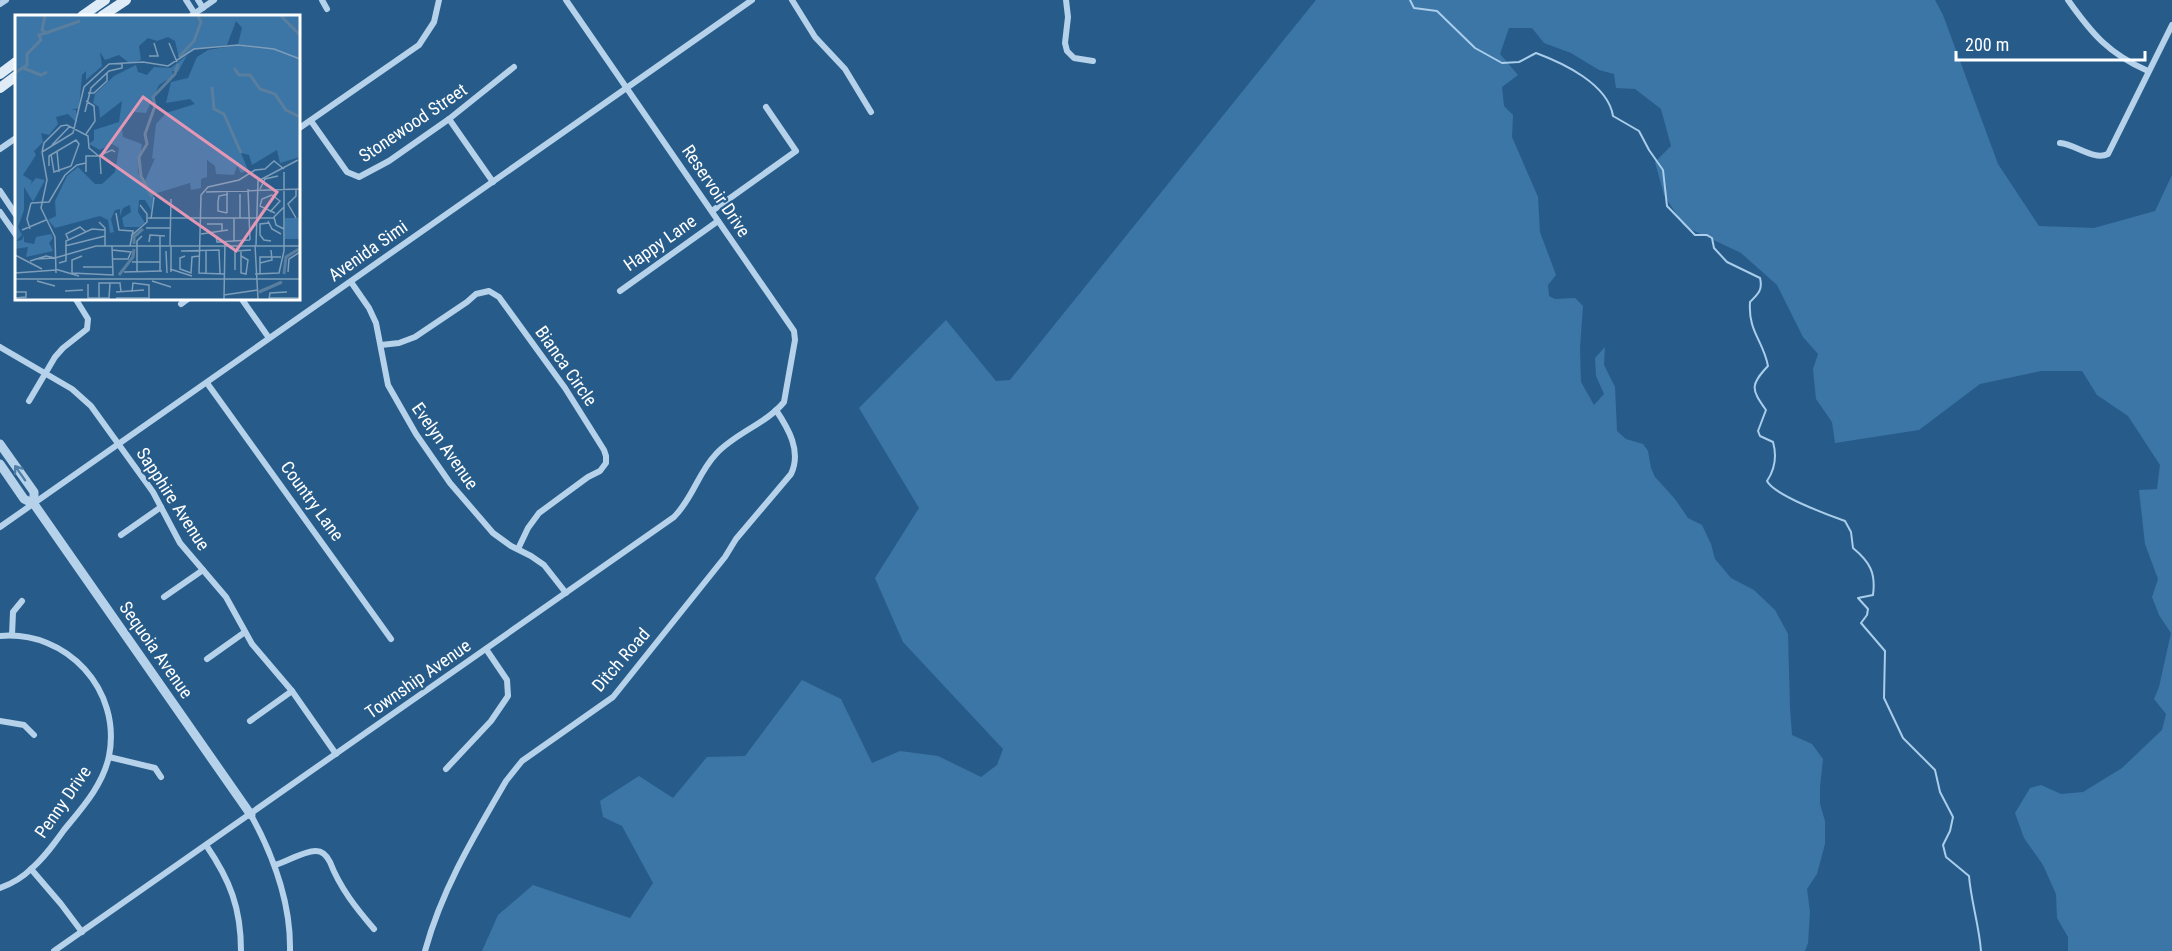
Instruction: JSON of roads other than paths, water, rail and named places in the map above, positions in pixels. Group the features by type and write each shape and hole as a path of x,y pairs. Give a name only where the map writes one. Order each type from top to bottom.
{"main road":[{"path":"83,15 105,0"},
{"path":"104,15 126,0"},
{"path":"0,74 15,63"},
{"path":"0,88 15,77"}],"street":[{"path":"0,4 6,0"},
{"path":"186,0 193,15 214,0"},
{"path":"198,0 203,8"},
{"path":"322,0 327,9"},
{"path":"300,128 419,45 434,22 440,0"},
{"name":"Reservoir Drive","path":"566,0 794,331 795,340 785,398 776,410"},
{"name":"Avenida Simi","path":"0,527 752,0"},
{"path":"792,0 815,37 845,69 872,112"},
{"path":"1066,0 1068,17 1065,43 1067,51 1074,58 1094,61"},
{"path":"2068,0 2090,32 2103,44 2131,64 2148,71"},
{"path":"2060,143 2069,144 2098,156 2103,156 2111,150 2172,25"},
{"name":"Stonewood Street","path":"311,122 347,172 358,177 389,161 449,119 514,67"},
{"path":"712,211 796,152 766,107"},
{"path":"449,119 493,182"},
{"path":"0,150 15,139"},
{"path":"0,191 15,214"},
{"path":"0,212 15,233"},
{"name":"Happy Lane","path":"620,291 718,221"},
{"name":"Evelyn Avenue","path":"351,282 369,308 376,323 388,385 416,434 450,483 479,518 500,540 544,565 566,593"},
{"name":"Bianca Circle","path":"381,345 399,343 415,337 476,294 489,291 499,297 565,388 604,450 606,463 600,471 588,477 539,513 528,528 518,549"},
{"path":"29,401 63,348 87,330 88,319 76,300"},
{"path":"181,304 186,300"},
{"path":"242,300 269,338"},
{"name":"Sapphire Avenue","path":"0,347 81,395 91,406 161,507 180,543 226,597 261,658 292,692 336,754"},
{"name":"Country Lane","path":"207,383 391,639"},
{"name":"Township Avenue","path":"54,951 674,517 689,499 704,470 717,452 776,410"},
{"name":"Ditch Road","path":"425,951 442,899 455,871 514,769 548,741 614,697 725,557 736,539 791,474 795,466 795,449 785,423 776,410"},
{"name":"Sequoia Avenue","path":"0,444 34,492 34,504"},
{"name":"Sequoia Avenue","path":"0,464 24,499 34,504 251,815"},
{"path":"121,535 161,507"},
{"path":"164,597 203,570"},
{"path":"12,635 13,612 22,601"},
{"path":"207,659 245,632"},
{"name":"Penny Drive","path":"0,636 33,638 55,645 75,659 90,674 100,691 108,713 111,736 109,757 93,794 31,869 0,888"},
{"path":"446,769 491,721 508,696 507,680 486,649"},
{"path":"250,721 292,692"},
{"path":"0,721 24,725 34,735"},
{"path":"109,757 155,768 160,777"},
{"path":"251,815 275,865 288,917 290,951"},
{"path":"206,845 223,872 233,894 238,913 241,951"},
{"path":"275,865 309,851 323,854 329,860 332,871 345,893 375,929"},
{"path":"31,869 82,932"}],"waterway":[{"path":"1410,0 1414,8 1437,11 1475,48 1502,63 1519,62 1536,53 1583,76 1603,94 1613,116 1639,131 1663,170 1667,206 1695,235 1707,235 1712,238 1714,248 1727,262 1760,278 1760,289 1750,302 1750,312 1753,329 1768,366 1758,378 1755,387 1757,397 1766,410 1758,431 1760,436 1773,442 1775,452 1772,472 1767,481 1790,498 1845,521 1851,532 1853,548 1868,563 1874,580 1873,595 1858,598 1868,609 1861,623 1885,651 1884,698 1903,738 1935,770 1940,792 1953,817 1950,831 1943,845 1946,857 1969,876 1981,951"}]}
